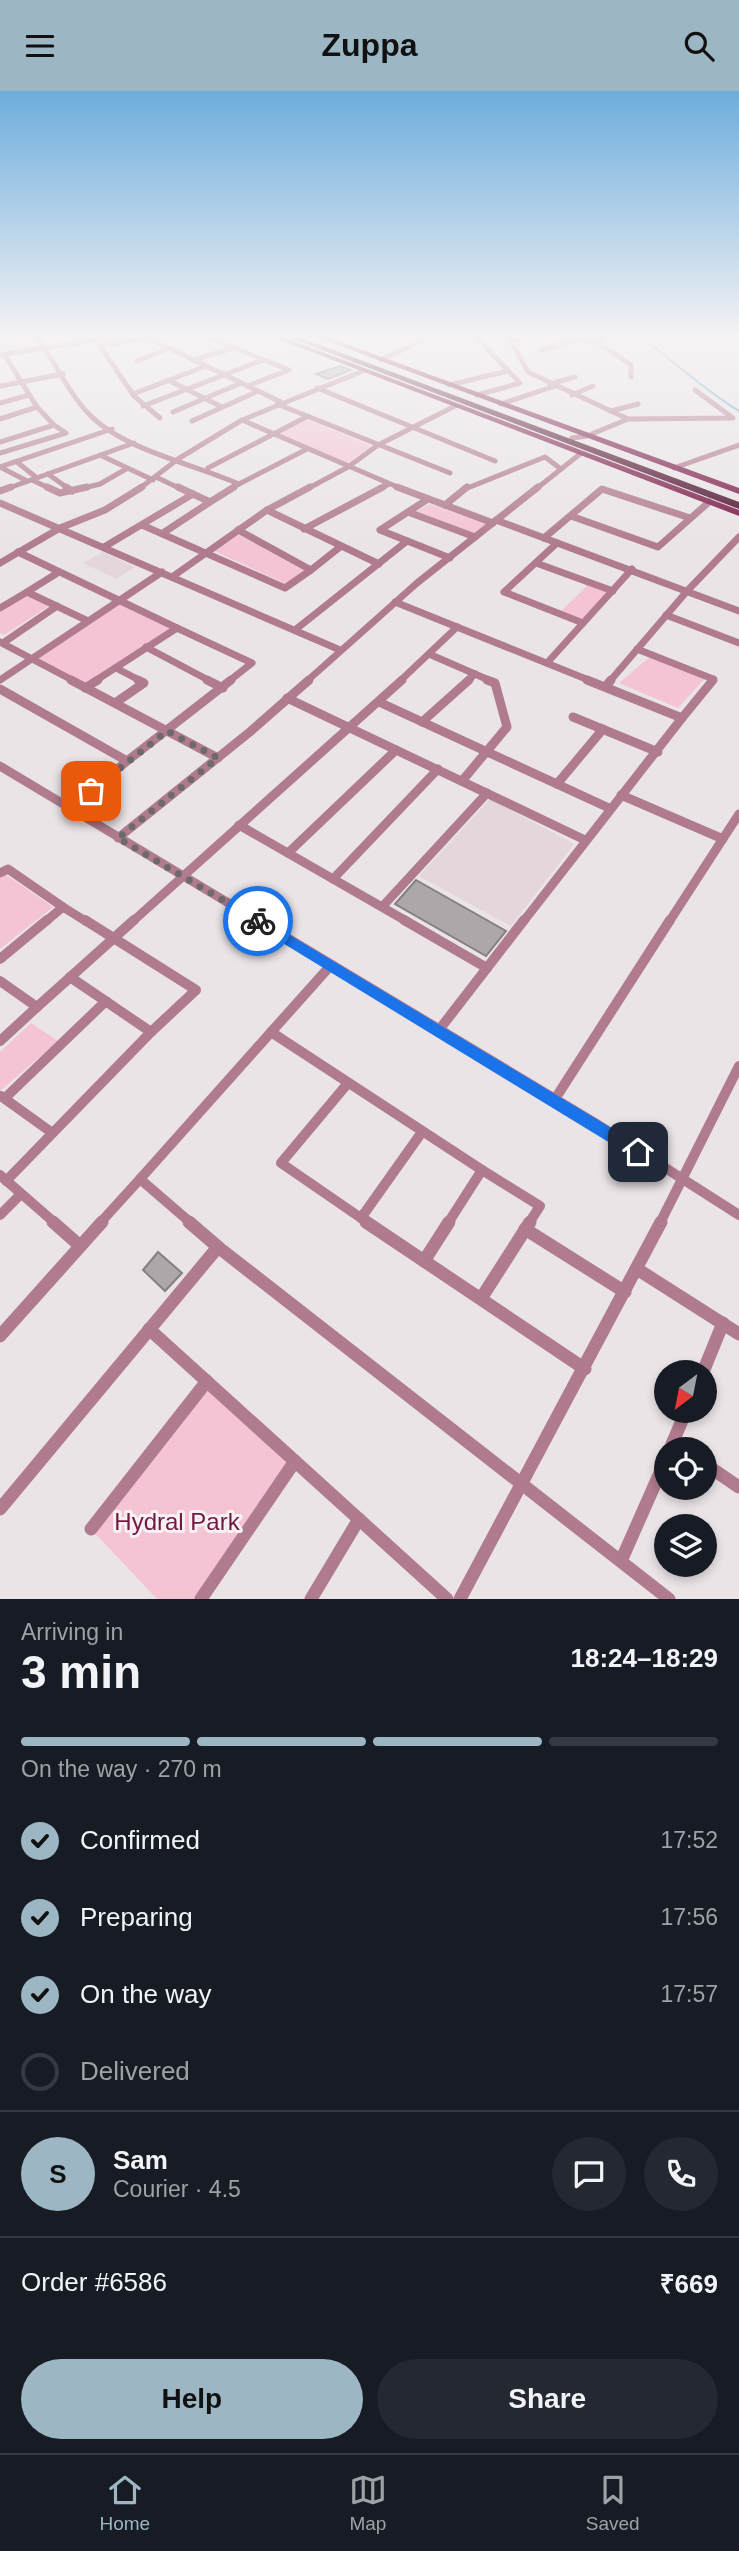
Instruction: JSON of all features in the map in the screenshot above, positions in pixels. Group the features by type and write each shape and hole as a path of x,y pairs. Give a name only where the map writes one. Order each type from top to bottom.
{"highway":[{"path":"470,404 739,506"},
{"path":"481,404 739,500"}],"main road":[{"path":"451,404 739,513"},
{"path":"502,404 739,491"}],"street":[{"path":"0,453 66,433 54,425 35,404"},
{"path":"83,404 90,415 134,443 208,468 239,484"},
{"path":"143,406 147,404"},
{"path":"173,412 190,404"},
{"path":"217,404 222,407"},
{"path":"192,421 228,404"},
{"path":"0,562 60,528 105,510 155,478 178,459 276,404"},
{"path":"282,404 450,473"},
{"path":"359,404 495,461"},
{"path":"595,404 628,419"},
{"path":"611,411 637,404"},
{"path":"572,438 587,436 628,419 733,418 715,404"},
{"path":"143,406 160,418"},
{"path":"172,577 267,510 348,467 378,445 455,406"},
{"path":"0,419 37,407"},
{"path":"208,468 308,417"},
{"path":"242,421 388,484 632,569 739,611"},
{"path":"0,442 54,425"},
{"path":"0,467 112,429"},
{"path":"0,491 134,443"},
{"path":"674,468 739,445"},
{"path":"163,533 239,484 307,450"},
{"path":"118,838 218,758 395,602 580,454"},
{"path":"100,455 127,469 210,502"},
{"path":"445,505 466,487 545,457 561,469"},
{"path":"17,462 32,479"},
{"path":"0,467 32,479 53,492 72,491 100,484 127,469"},
{"path":"48,474 72,491"},
{"path":"304,529 388,484"},
{"path":"544,538 605,489 690,518"},
{"path":"104,547 193,494"},
{"path":"428,499 380,530 450,558"},
{"path":"571,516 658,547 709,502"},
{"path":"0,503 340,650"},
{"path":"267,510 379,564"},
{"path":"408,512 475,537"},
{"path":"142,525 285,588 340,547"},
{"path":"238,530 311,570"},
{"path":"606,686 688,590 739,537"},
{"path":"295,630 407,541"},
{"path":"557,543 504,592 583,623"},
{"path":"18,552 252,663 72,806"},
{"path":"536,563 613,591"},
{"path":"547,663 632,569"},
{"path":"0,608 58,572"},
{"path":"0,680 162,572"},
{"path":"27,592 88,621"},
{"path":"395,602 682,718"},
{"path":"57,606 1,642 218,758"},
{"path":"666,615 739,643"},
{"path":"0,1041 379,702 457,627"},
{"path":"85,688 177,628"},
{"path":"146,647 223,688"},
{"path":"439,1030 584,840 658,752 713,679 637,649"},
{"path":"429,654 495,684 507,727 463,782"},
{"path":"115,703 144,683 116,668"},
{"path":"422,722 475,674"},
{"path":"0,689 127,761"},
{"path":"287,698 584,840"},
{"path":"379,702 609,808"},
{"path":"573,717 658,752"},
{"path":"557,784 603,729"},
{"path":"288,853 396,750"},
{"path":"0,765 555,1099 739,1215"},
{"path":"333,879 438,769"},
{"path":"382,907 487,793"},
{"path":"621,795 723,839"},
{"path":"555,1099 739,814"},
{"path":"239,825 487,968"},
{"path":"0,873 8,869 196,990 3,1178 79,1245"},
{"path":"0,959 64,907"},
{"path":"0,1336 331,965"},
{"path":"71,977 151,1032"},
{"path":"0,981 37,1007"},
{"path":"51,1132 2,1096 106,1001"},
{"path":"271,1032 540,1206 482,1297"},
{"path":"460,1599 625,1292 739,1066"},
{"path":"348,1083 281,1163 424,1261 482,1297 584,1370"},
{"path":"728,1087 739,1094"},
{"path":"361,1218 422,1132"},
{"path":"424,1261 482,1170"},
{"path":"140,1179 218,1247 523,1482 669,1599"},
{"path":"0,1215 21,1194"},
{"path":"525,1230 625,1292"},
{"path":"0,1509 218,1247"},
{"path":"637,1269 739,1334"},
{"path":"708,1360 723,1323"},
{"path":"149,1329 447,1599"},
{"path":"92,1529 207,1381"},
{"path":"201,1599 295,1461"},
{"path":"717,1472 739,1487"},
{"path":"621,1561 654,1486"},
{"path":"311,1599 359,1519"}],"shaded area":[{"path":"103,552 135,567 116,579 83,563"},
{"path":"490,799 574,844 511,926 419,876"}],"green space":[{"path":"307,419 372,446 346,464 278,433"},
{"path":"430,504 487,524 473,534 413,513"},
{"path":"237,534 306,571 286,584 214,551"},
{"path":"590,583 613,591 583,623 558,614"},
{"path":"27,594 49,606 4,635 0,633 0,611"},
{"path":"119,604 172,629 86,685 37,658"},
{"path":"650,657 704,679 678,708 619,683"},
{"path":"5,874 53,907 0,949 0,878"},
{"path":"31,1023 58,1041 0,1091 0,1052"},
{"name":"Hydral Park","path":"207,1381 295,1461 201,1599 157,1599 91,1529"}],"building":[{"path":"416,880 506,931 486,956 395,904"},
{"path":"158,1252 182,1273 165,1291 143,1270"}],"waterway":[{"path":"729,404 739,411"}],"way so far":[{"path":"91,791 167,731 218,758 118,838 258,921"}],"route":[{"path":"258,921 595,1123 638,1152"}]}
